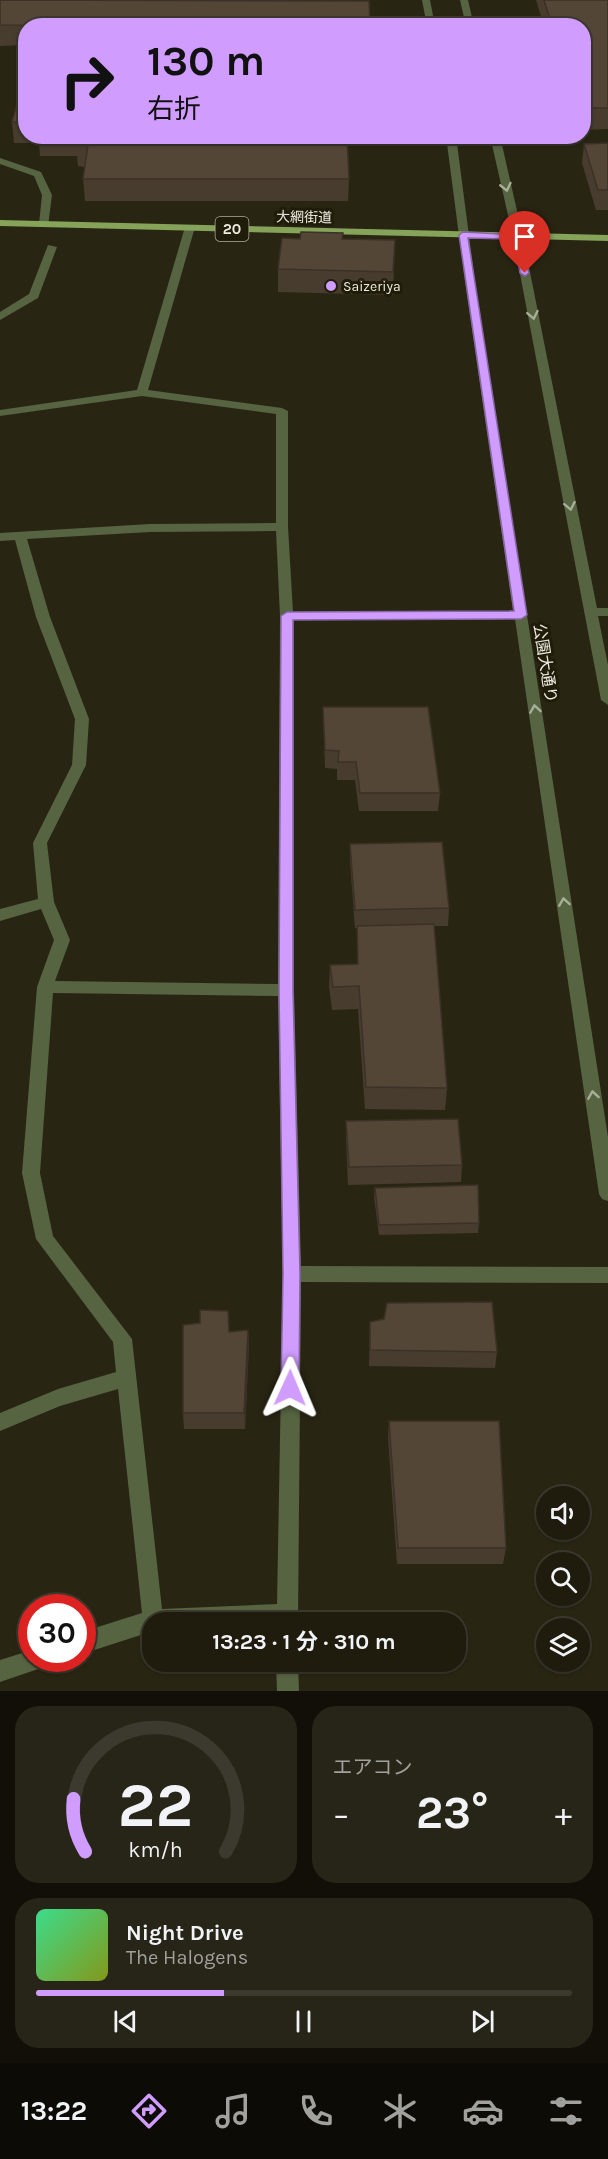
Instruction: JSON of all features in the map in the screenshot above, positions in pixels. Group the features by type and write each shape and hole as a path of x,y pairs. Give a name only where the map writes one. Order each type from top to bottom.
{"main road":[{"name":"大網街道","path":"0,223 608,238"}],"street":[{"path":"426,0 429,18"},
{"path":"464,0 468,18"},
{"name":"公園大通り","path":"451,144 608,1194"},
{"path":"497,144 518,237 608,700"},
{"path":"0,161 38,174 47,195 44,224"},
{"path":"142,393 190,228"},
{"path":"0,317 34,296 52,247"},
{"path":"0,413 142,393 282,411 282,527 287,616 286,990 292,1274 287,1612"},
{"path":"0,537 150,528 282,527"},
{"path":"20,535 43,617 82,719 79,765 40,843 46,902 62,940 45,987 31,1173 45,1239 122,1339 152,1612"},
{"path":"590,612 608,612"},
{"path":"287,616 521,615"},
{"path":"0,915 46,902"},
{"path":"45,987 286,990"},
{"path":"292,1274 608,1275"},
{"path":"0,1422 58,1398 127,1377"},
{"path":"96,1639 142,1624"},
{"path":"0,1671 18,1665"},
{"path":"287,1672 288,1691"}],"building":[{"path":"0,0 369,1 370,18 18,18 18,25 0,25"},
{"path":"544,0 608,0 608,108 591,108 591,18 550,18"},
{"path":"18,100 18,122 12,122"},
{"path":"608,143 608,190 598,190 584,144"},
{"path":"347,144 349,179 83,179 88,145 76,145"},
{"path":"301,232 343,233 342,239 395,240 393,272 278,269 282,238 300,239"},
{"path":"323,707 428,707 440,793 360,793 356,762 338,762 339,751 325,750"},
{"path":"442,842 449,908 355,910 350,844"},
{"path":"434,924 447,1088 366,1087 359,986 333,987 330,965 358,964 357,926"},
{"path":"458,1119 462,1165 349,1167 346,1121"},
{"path":"478,1185 479,1223 379,1225 375,1188"},
{"path":"492,1302 497,1352 370,1350 370,1322 384,1319 387,1303"},
{"path":"200,1310 228,1311 229,1332 248,1330 244,1413 183,1413 183,1325 200,1323"},
{"path":"389,1421 499,1421 506,1548 398,1548"}],"place":[{"name":"Saizeriya","path":"331,286"}],"route":[{"path":"290,1388 292,1274 286,990 287,616 521,615 463,235 518,237 525,273"}]}
